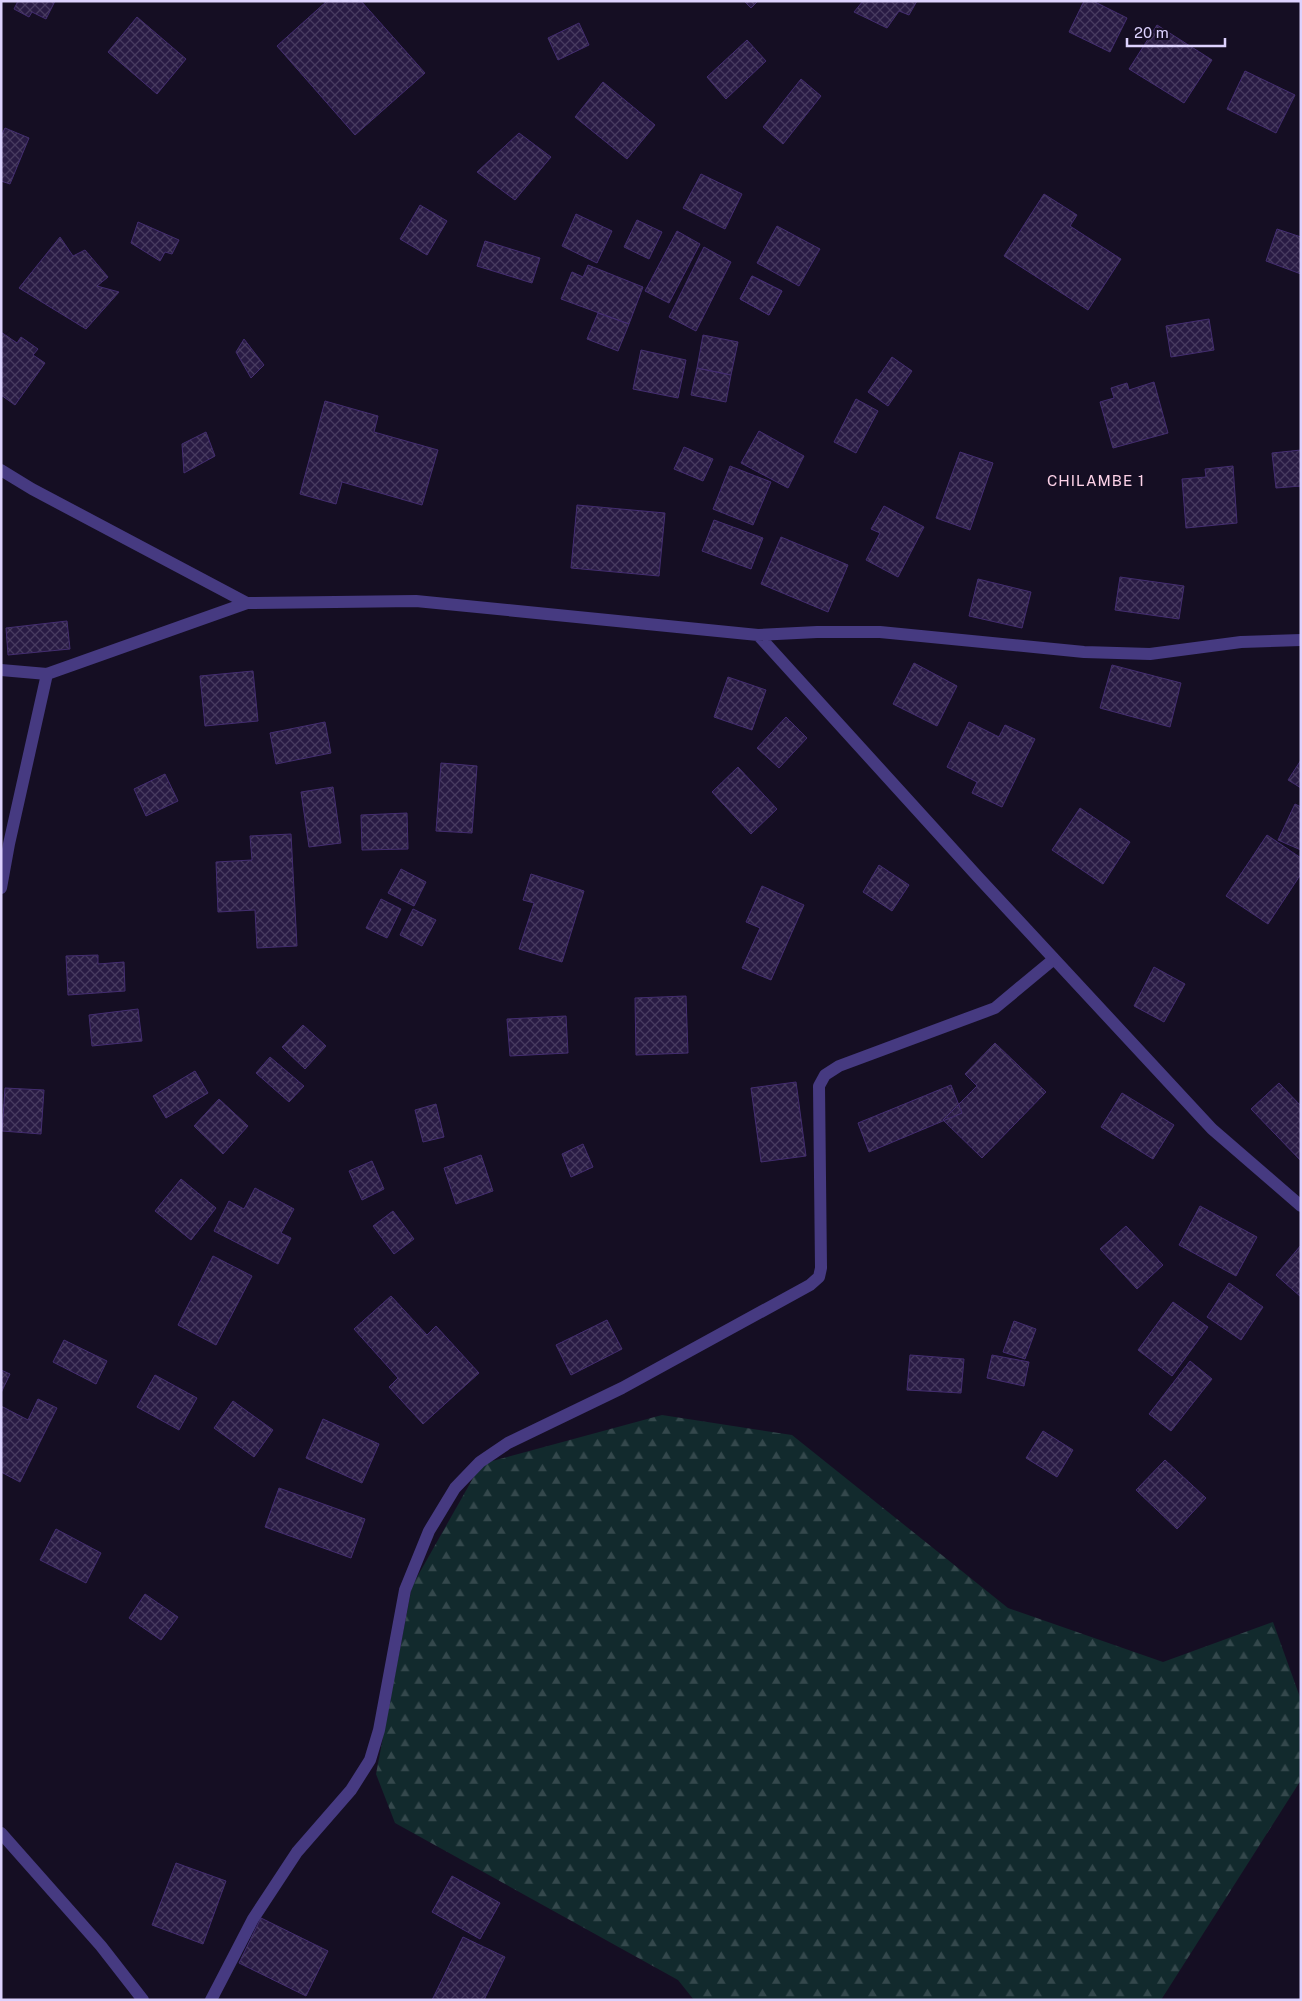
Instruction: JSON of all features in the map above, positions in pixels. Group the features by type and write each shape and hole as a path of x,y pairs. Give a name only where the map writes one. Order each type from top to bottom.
{"street":[{"path":"1,470 32,489 247,603"},
{"path":"1,670 47,674 247,603 416,601 758,635 817,632 880,632 1084,652 1150,654 1241,642 1301,640"},
{"path":"758,635 1212,1129 1301,1206"},
{"path":"1,888 47,674"},
{"path":"211,2000 253,1919 297,1852 351,1790 370,1760 379,1730 405,1590 429,1531 456,1488 480,1462 508,1443 622,1388 810,1285 819,1276 822,1268 818,1086 825,1074 839,1066 995,1008 1054,959"},
{"path":"1,1833 101,1946 143,2000"}],"green space":[{"path":"662,1415 792,1435 1008,1608 1163,1662 1273,1622 1301,1700 1301,1780 1161,2000 694,2000 678,1980 395,1823 376,1774 412,1586 481,1464"}],"building":[{"path":"18,1 55,1 46,19 32,12 29,17 14,9"},
{"path":"327,1 361,1 425,73 355,135 277,46"},
{"path":"744,1 758,1 751,8"},
{"path":"863,1 917,1 909,15 899,11 887,28 854,12"},
{"path":"1084,1 1093,1 1127,18 1110,52 1069,32"},
{"path":"137,17 186,59 157,94 108,52"},
{"path":"579,23 589,45 558,60 548,38"},
{"path":"1157,25 1212,60 1184,103 1129,69"},
{"path":"747,40 766,61 726,99 707,77"},
{"path":"1245,71 1295,95 1276,133 1227,109"},
{"path":"801,79 821,96 783,144 763,127"},
{"path":"603,82 655,125 627,159 575,117"},
{"path":"5,128 29,138 10,184 1,181 1,136"},
{"path":"519,133 551,157 515,200 477,172"},
{"path":"701,174 742,194 725,229 683,208"},
{"path":"1044,194 1077,215 1070,226 1121,259 1088,310 1004,256"},
{"path":"420,205 447,221 427,255 400,239"},
{"path":"576,214 612,231 597,263 562,246"},
{"path":"637,220 662,232 649,259 624,247"},
{"path":"138,222 179,240 172,254 165,252 160,261 131,243"},
{"path":"777,226 820,249 799,286 757,263"},
{"path":"1277,229 1301,237 1301,274 1266,261"},
{"path":"677,231 700,244 669,303 645,291"},
{"path":"60,237 73,256 85,250 108,277 97,286 119,292 86,329 19,288"},
{"path":"485,241 540,258 532,283 477,266"},
{"path":"704,247 731,262 696,331 669,317"},
{"path":"588,265 643,287 629,324 561,299 572,272 583,277"},
{"path":"752,276 782,291 769,315 740,299"},
{"path":"752,276 782,291 769,315 740,299"},
{"path":"598,313 629,324 618,351 587,339"},
{"path":"1209,319 1214,350 1171,357 1166,326"},
{"path":"1,332 17,343 21,337 38,349 33,355 45,363 15,405 1,395"},
{"path":"703,335 738,342 731,375 697,368"},
{"path":"244,339 264,365 251,378 236,352"},
{"path":"641,350 686,360 678,398 633,389"},
{"path":"892,357 912,371 888,406 868,392"},
{"path":"697,368 731,375 726,402 691,395"},
{"path":"1154,382 1168,433 1113,448 1100,402 1114,398 1111,388 1127,383 1129,390"},
{"path":"856,399 878,411 856,453 834,442"},
{"path":"325,401 378,416 374,432 438,450 422,505 342,482 336,504 300,494"},
{"path":"759,431 804,456 788,488 741,463"},
{"path":"206,432 215,456 184,473 182,444"},
{"path":"684,447 713,459 703,481 674,469"},
{"path":"1301,450 1301,486 1276,488 1272,453"},
{"path":"960,452 993,463 970,530 936,518"},
{"path":"730,466 771,482 753,525 713,509"},
{"path":"1233,466 1237,523 1186,528 1182,479 1206,477 1205,469"},
{"path":"577,505 665,513 659,576 571,568"},
{"path":"884,506 924,527 898,577 866,560 880,533 871,529"},
{"path":"714,520 763,538 751,569 702,551"},
{"path":"781,537 848,565 828,612 761,584"},
{"path":"1120,577 1184,586 1179,619 1115,610"},
{"path":"978,579 1031,592 1022,628 969,616"},
{"path":"67,621 70,649 8,655 6,628"},
{"path":"914,663 957,686 937,726 893,704"},
{"path":"1112,665 1181,683 1170,727 1100,708"},
{"path":"253,671 258,721 205,726 200,676"},
{"path":"728,677 766,690 752,730 714,717"},
{"path":"786,717 807,738 779,768 757,748"},
{"path":"325,722 331,753 276,764 270,733"},
{"path":"969,722 999,737 1005,725 1035,739 1002,807 972,793 977,782 947,767"},
{"path":"1301,760 1301,788 1288,780"},
{"path":"441,763 477,766 472,833 436,831"},
{"path":"738,767 777,809 751,834 712,792"},
{"path":"165,774 178,801 146,816 134,789"},
{"path":"333,787 341,843 309,847 301,792"},
{"path":"1295,804 1301,807 1301,850 1278,840"},
{"path":"1080,808 1130,842 1103,884 1052,850"},
{"path":"407,813 408,849 362,850 361,815"},
{"path":"291,834 297,946 257,948 255,910 218,912 216,862 252,860 250,836"},
{"path":"1267,835 1301,858 1301,874 1268,924 1226,896"},
{"path":"879,865 909,885 892,911 863,892"},
{"path":"401,869 426,882 414,906 388,893"},
{"path":"531,874 584,891 562,962 519,949 534,903 523,900"},
{"path":"762,886 804,905 771,980 742,968 760,928 746,922"},
{"path":"381,899 401,909 387,938 366,928"},
{"path":"413,909 436,920 422,946 400,935"},
{"path":"98,955 98,964 124,962 125,991 68,995 66,956"},
{"path":"1154,967 1185,984 1164,1022 1134,1006"},
{"path":"686,996 688,1053 636,1055 635,998"},
{"path":"138,1009 142,1041 92,1046 89,1015"},
{"path":"566,1016 568,1053 510,1056 507,1019"},
{"path":"303,1025 326,1046 305,1069 282,1047"},
{"path":"995,1043 1046,1092 982,1158 943,1120 977,1086 965,1074"},
{"path":"270,1057 304,1086 289,1102 256,1073"},
{"path":"195,1071 208,1093 166,1118 153,1096"},
{"path":"796,1082 806,1156 761,1162 751,1088"},
{"path":"1279,1083 1301,1106 1301,1161 1251,1109"},
{"path":"951,1085 962,1113 869,1152 858,1123"},
{"path":"5,1088 44,1090 41,1134 2,1131"},
{"path":"1122,1093 1174,1125 1153,1159 1101,1127"},
{"path":"219,1099 248,1126 223,1154 194,1126"},
{"path":"436,1104 444,1137 423,1142 415,1110"},
{"path":"583,1144 593,1167 571,1177 562,1154"},
{"path":"481,1155 493,1191 456,1204 444,1168"},
{"path":"372,1161 384,1189 362,1200 349,1171"},
{"path":"181,1179 216,1208 191,1240 155,1211"},
{"path":"255,1188 294,1209 281,1233 291,1238 278,1264 214,1231 229,1201 244,1209"},
{"path":"1200,1206 1257,1237 1236,1276 1179,1245"},
{"path":"393,1211 414,1239 394,1254 373,1226"},
{"path":"1126,1226 1163,1265 1137,1289 1100,1249"},
{"path":"1301,1245 1301,1297 1276,1275"},
{"path":"213,1256 252,1276 216,1345 178,1325"},
{"path":"1229,1283 1263,1307 1241,1340 1207,1317"},
{"path":"391,1296 427,1335 436,1326 479,1373 423,1424 389,1387 398,1378 354,1329"},
{"path":"1173,1302 1208,1327 1172,1376 1138,1350"},
{"path":"607,1320 622,1349 571,1375 556,1345"},
{"path":"1014,1321 1036,1329 1025,1359 1003,1352"},
{"path":"64,1340 107,1361 96,1384 53,1362"},
{"path":"910,1355 964,1359 961,1393 907,1390"},
{"path":"992,1355 1029,1362 1024,1386 987,1378"},
{"path":"1190,1361 1212,1379 1171,1431 1149,1414"},
{"path":"1,1370 10,1374 1,1393"},
{"path":"155,1375 197,1398 179,1430 137,1407"},
{"path":"38,1399 57,1408 20,1482 1,1472 1,1406 28,1420"},
{"path":"233,1401 273,1430 254,1457 214,1428"},
{"path":"323,1419 379,1444 362,1483 306,1458"},
{"path":"1043,1431 1073,1450 1057,1477 1026,1458"},
{"path":"1165,1460 1206,1498 1177,1529 1136,1490"},
{"path":"279,1488 365,1519 351,1558 265,1527"},
{"path":"56,1529 101,1553 86,1583 40,1560"},
{"path":"145,1594 178,1617 161,1640 129,1618"},
{"path":"176,1863 226,1881 203,1944 152,1925"},
{"path":"452,1876 500,1903 480,1939 432,1912"},
{"path":"261,1918 328,1951 306,1996 239,1963"},
{"path":"463,1937 505,1957 484,2000 432,2000"}],"district":[{"name":"CHILAMBE 1","path":"1096,481"}]}
